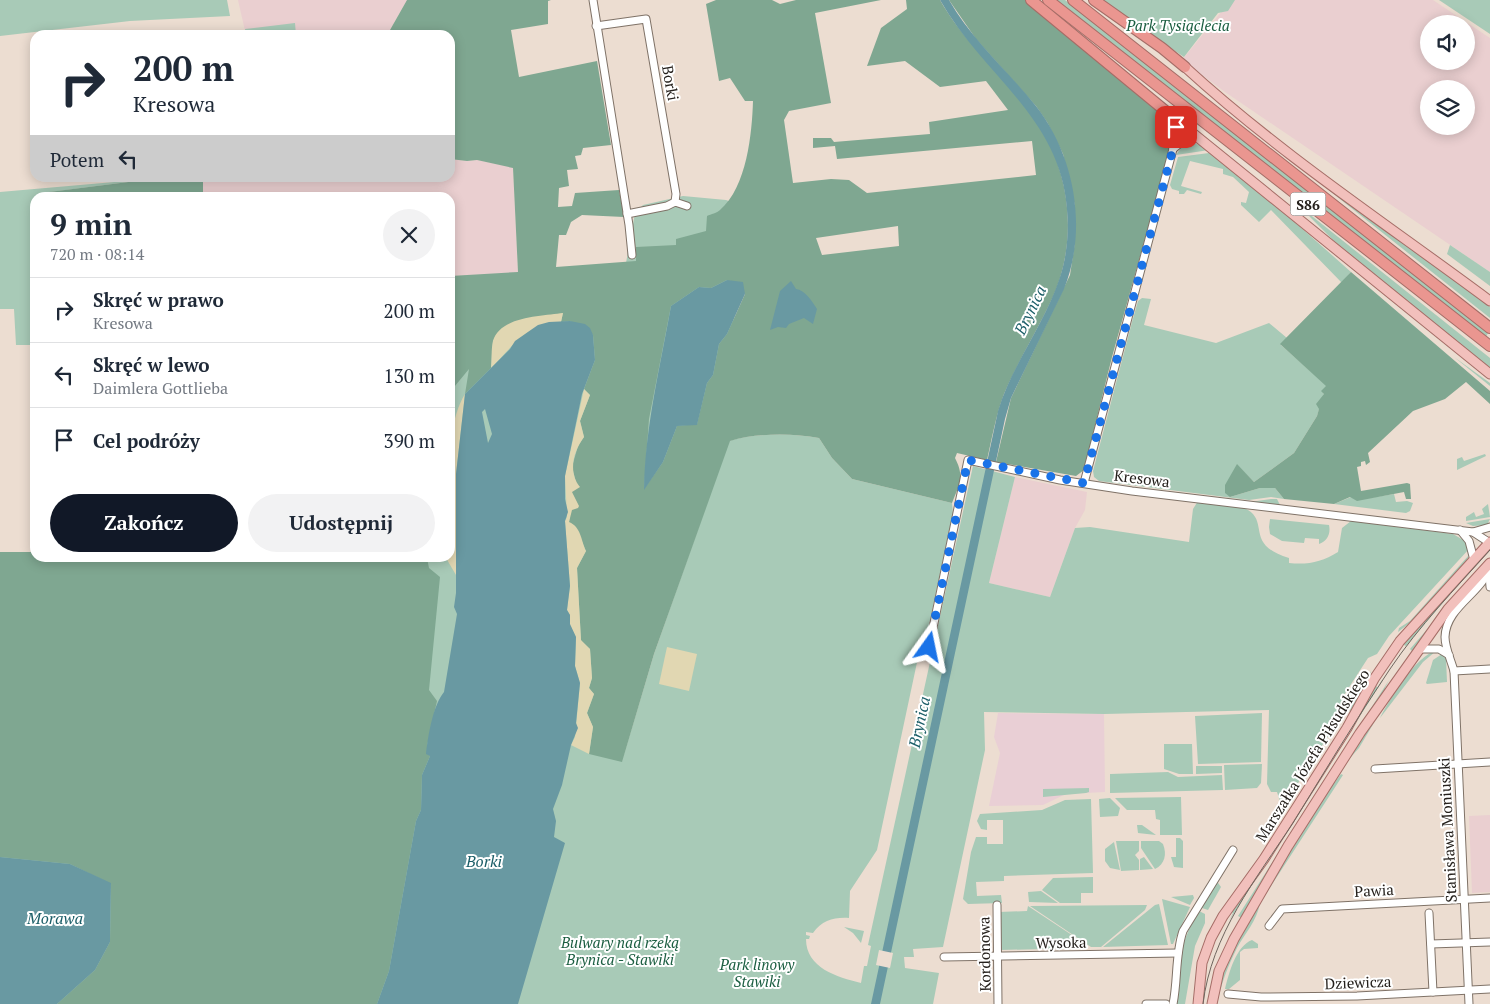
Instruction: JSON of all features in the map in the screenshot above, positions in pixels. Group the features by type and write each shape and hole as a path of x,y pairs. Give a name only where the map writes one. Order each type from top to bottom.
{"highway":[{"path":"1031,0 1174,118"},
{"name":"S86","path":"1048,0 1490,346"},
{"name":"S86","path":"1073,0 1490,328"},
{"path":"1094,0 1186,67"}],"main road":[{"path":"1186,67 1218,98 1314,173 1490,301"},
{"path":"1174,118 1490,374"},
{"name":"Marszałka Józefa Piłsudskiego","path":"1198,1004 1204,957 1223,916 1264,858 1347,728 1374,679 1400,640 1490,543"},
{"name":"Marszałka Józefa Piłsudskiego","path":"1212,1004 1214,986 1226,955 1273,870 1360,733 1448,609 1490,564"}],"street":[{"path":"593,0 632,255"},
{"name":"Borki","path":"596,26 646,19 676,194 675,202"},
{"path":"1084,483 1173,149 1176,127 1174,118"},
{"path":"1173,149 1183,141 1199,138"},
{"path":"627,214 667,206 675,202 687,206"},
{"name":"Kresowa","path":"929,647 968,460 1084,483 1473,532"},
{"path":"1473,532 1490,527"},
{"path":"1460,530 1468,541 1474,560"},
{"path":"1473,532 1490,543"},
{"path":"1489,586 1490,564"},
{"name":"Stanisława Moniuszki","path":"1470,1004 1454,671 1449,655 1446,633 1454,612 1489,574"},
{"path":"1420,649 1439,649 1449,655"},
{"path":"1454,671 1490,669"},
{"path":"1375,769 1490,762"},
{"path":"1173,1004 1178,953 1183,931 1233,850"},
{"name":"Pawia","path":"1268,926 1282,909 1490,898"},
{"name":"Kordonowa","path":"997,905 998,1004"},
{"path":"1429,913 1433,992"},
{"path":"1431,944 1490,942"},
{"name":"Wysoka","path":"944,957 1178,953"},
{"name":"Dziewicza","path":"1228,994 1305,997 1490,989"},
{"path":"1146,1004 1166,1004"}],"shaded area":[{"path":"238,0 407,0 390,30 245,30"},
{"path":"1231,0 1433,0 1456,15 1420,15 1420,70 1475,70 1475,28 1490,38 1490,272 1225,92 1182,60"},
{"path":"455,160 477,160 513,167 518,273 455,276 455,192 203,192 203,182 455,182"},
{"path":"1015,477 1087,492 1085,510 1075,528 1050,597 989,583"},
{"path":"998,713 1104,714 1105,792 1066,794 1043,805 989,806 1000,753 994,737"},
{"path":"1490,815 1490,892 1472,893 1469,816"}],"green space":[{"path":"0,0 227,0 230,16 130,21 52,30 30,30 30,33 0,36"},
{"path":"407,0 551,0 548,1 548,24 511,30 519,77 597,61 611,145 583,148 581,155 575,156 578,169 567,170 569,186 559,188 558,207 572,206 575,193 619,190 624,217 582,215 571,222 566,235 559,235 556,267 636,261 636,247 676,245 676,239 706,231 707,216 719,211 729,200 742,174 746,159 753,101 745,101 730,78 719,81 706,4 716,0 772,0 780,4 796,0 881,0 815,13 831,103 789,111 784,120 793,183 831,179 849,180 867,193 1036,175 1032,141 837,159 835,146 813,148 813,138 831,138 834,142 930,134 929,122 1008,110 986,81 940,87 905,61 867,66 881,28 907,9 906,0 940,0 963,34 1017,95 1041,128 1051,148 1065,190 1068,212 1068,235 1060,278 1052,299 1004,394 996,418 987,460 957,453 955,458 960,471 960,481 952,503 852,479 832,458 819,438 797,435 774,435 751,436 730,441 654,654 622,762 589,754 593,727 587,713 594,694 589,688 592,678 590,649 581,641 577,568 586,551 579,535 569,523 572,491 576,482 572,467 578,446 584,437 580,421 590,395 584,389 595,360 593,335 570,321 561,322 563,313 493,340 491,368 465,394 469,369 455,386 455,276 518,272 513,168 477,160 455,160 455,30 390,30","holes":["898,226 899,246 822,255 816,238","727,280 745,294 727,334 719,344 713,375 707,383 697,424 677,426 663,462 644,489 649,419 671,306 699,287 711,288"]},
{"path":"949,0 1025,0 1162,112 1172,127 1173,138 1112,357 1084,470 1076,476 996,462 1011,398 1070,275 1075,242 1075,206 1063,154 1047,122 1036,106 976,39"},
{"path":"1057,0 1065,0 1488,333 1486,337"},
{"name":"Park Tysiąclecia","path":"1099,0 1235,0 1228,11 1218,13 1184,57"},
{"path":"1439,0 1490,0 1490,34 1475,24 1475,15 1462,15"},
{"path":"295,23 296,30 245,30"},
{"path":"1191,143 1201,145 1209,150 1176,155 1181,148"},
{"path":"1209,153 1280,209 1351,272 1342,283 1271,210 1259,222 1241,205 1241,202 1246,203 1249,192 1233,177 1223,174 1223,169 1190,161 1181,186 1202,192 1201,194 1187,190 1184,194 1179,194 1179,191 1172,189 1170,185 1178,157"},
{"path":"1316,180 1344,198 1490,307 1490,318"},
{"path":"128,182 203,182 203,192 49,192"},
{"path":"129,182 50,192 30,192 30,345 16,345 14,309 0,309 0,192"},
{"path":"683,196 726,200 756,211 696,501 622,761 654,654 729,441 751,436 774,435 797,435 819,438 832,458 852,479 952,503 953,513 926,639 919,653 877,850 850,891 849,918 829,920 820,925 813,933 806,932 806,935 810,936 809,939 806,939 807,949 811,957 824,970 842,978 861,983 864,966 867,966 871,946 868,945 973,466 1015,477 989,583 1050,597 1075,528 1090,527 1189,542 1193,509 1198,501 1231,505 1248,510 1257,521 1262,541 1275,553 1289,558 1289,563 1315,562 1338,552 1342,528 1351,521 1453,534 1465,541 1469,549 1389,636 1377,654 1368,658 1344,695 1343,713 1284,805 1280,801 1277,792 1271,792 1267,784 1269,710 1104,714 984,712 985,750 943,947 913,949 914,957 904,957 905,968 939,973 933,1004 0,1004 0,762 226,562 455,562 455,293 626,263 635,213 643,205"},
{"path":"1298,205 1490,358 1490,370 1333,240"},
{"path":"1450,245 1490,272 1490,286 1447,254"},
{"path":"1351,272 1490,391 1490,404 1466,382 1445,399 1413,411 1368,453 1370,462 1366,465 1365,461 1361,462 1361,466 1357,467 1361,491 1407,483 1410,484 1411,499 1406,499 1404,492 1357,501 1350,497 1334,504 1284,499 1275,488 1260,488 1230,497 1225,493 1225,485 1237,464 1254,482 1294,453 1317,416 1319,409 1316,404 1324,394 1321,391 1326,386 1280,344"},
{"path":"1142,298 1151,299 1144,325 1216,343 1269,323 1287,338 1281,345 1327,386 1322,391 1324,394 1317,416 1294,453 1254,482 1237,465 1230,497 1260,488 1275,488 1284,499 1271,497 1249,500 1099,481 1094,477 1093,471 1132,322 1138,301"},
{"path":"1454,357 1490,383 1490,386"},
{"path":"1485,454 1486,456 1457,470 1457,459 1462,457 1464,461"},
{"path":"1394,494 1396,502 1407,501 1413,503 1410,511 1406,513 1334,504 1351,497 1357,500"},
{"path":"1277,499 1280,505 1250,502"},
{"path":"1488,504 1490,517 1466,521 1466,517 1474,512 1476,517 1484,514 1482,509"},
{"path":"1270,519 1329,525 1329,534 1319,544 1319,539 1305,538 1304,543 1282,541 1270,534"},
{"path":"1490,519 1487,525 1473,526 1466,523"},
{"path":"0,552 30,552 30,562 428,562 429,568 440,577 429,690 437,701 427,746 430,756 422,775 421,810 416,821 389,971 377,1004 57,1004 95,970 110,942 111,884 70,864 0,857"},
{"path":"1485,553 1406,646 1402,644"},
{"path":"1469,555 1465,565 1420,615 1398,632 1399,628 1410,621"},
{"path":"1490,557 1438,617 1440,614"},
{"path":"1438,617 1413,652 1410,649"},
{"path":"1436,651 1423,662 1380,718 1396,690 1412,669 1428,654"},
{"path":"1442,654 1446,659 1447,682 1427,684 1433,660"},
{"path":"1371,671 1367,683 1349,715 1351,706"},
{"path":"1383,680 1229,921 1233,913 1231,912 1375,686 1378,687"},
{"path":"1389,680 1385,688 1388,690 1312,802 1242,918 1238,916"},
{"path":"1262,713 1261,762 1198,764 1195,716"},
{"path":"1375,721 1359,748 1350,758 1349,757"},
{"path":"1164,744 1192,744 1193,774 1179,774 1164,769"},
{"path":"1262,764 1261,783 1257,788 1225,790 1224,765"},
{"path":"1196,766 1222,766 1222,773 1196,774"},
{"path":"1168,772 1178,777 1222,775 1223,790 1110,793 1110,774"},
{"path":"1341,774 1343,775 1260,903 1254,921 1237,948 1223,982 1217,1004 1215,1003 1228,961 1247,922 1310,819"},
{"path":"1089,788 1089,792 1086,793 1043,797 1043,789"},
{"path":"1181,797 1182,835 1160,835 1160,820 1156,819 1155,810 1127,810 1115,798"},
{"path":"1110,798 1120,808 1118,816 1100,817 1099,799"},
{"path":"1091,799 1093,873 1004,876 1004,881 976,882 977,896 1001,895 1002,903 968,904 963,899 971,852 976,837 987,837 987,844 1003,844 1003,820 987,820 987,830 981,829 977,821 980,814 1042,810 1065,800"},
{"path":"1137,825 1142,825 1156,835 1138,833"},
{"path":"1176,838 1180,838 1183,841 1183,868 1174,867 1171,857 1176,857"},
{"path":"1116,841 1139,841 1139,851 1135,855 1139,860 1139,870 1121,871"},
{"path":"1141,841 1159,841 1163,844 1164,858 1155,869 1141,848"},
{"path":"1114,842 1120,870 1110,868 1105,861 1105,849"},
{"path":"1144,857 1153,869 1140,870 1140,859"},
{"path":"1093,877 1093,893 1081,893 1081,903 1060,903 1042,890 1053,878"},
{"path":"1216,880 1221,887 1208,910 1199,907"},
{"path":"1041,891 1058,903 1029,902 1028,892"},
{"path":"1193,895 1194,898 1190,905 1171,897"},
{"path":"1162,899 1190,907 1173,944 1171,944"},
{"path":"1159,904 1168,945 1103,947 1155,905"},
{"path":"1147,905 1145,910 1101,947 1091,947 1030,906"},
{"path":"1028,906 1081,941 1088,948 1000,950 999,912 1027,911"},
{"path":"1197,910 1205,914 1205,923 1195,946 1185,1004 1176,1004 1181,949"},
{"path":"844,927 864,931 861,943 853,933"},
{"path":"1252,940 1258,944 1258,948 1244,949 1240,952 1240,980 1229,989 1225,989 1237,954 1246,943"}],"sand":[{"path":"563,313 561,322 539,326 530,331 514,344 491,368 493,341 497,333 504,327 523,319"},
{"path":"584,389 590,395 580,421 584,437 577,449 573,462 574,475 580,487 572,492 579,506 572,510 569,522 578,530 586,551 577,568 581,640 590,649 592,678 589,688 594,694 587,713 593,727 589,754 571,745 575,737 580,683 575,666 576,637 569,624 570,615 567,610 570,586 565,521 567,517 565,476"},
{"path":"465,394 456,474 456,575 448,562 455,562 455,420 457,410"},
{"path":"667,647 697,654 689,691 659,684"}],"water":[{"path":"940,0 949,0 979,42 1036,106 1049,126 1060,147 1074,194 1075,242 1071,266 1064,289 1011,398 1005,419 880,1004 871,1004 998,411 1011,377 1054,294 1066,252 1068,234 1067,210 1062,177 1051,148 1017,98 957,27"},
{"path":"727,280 743,282 745,294 727,334 719,344 713,375 707,383 697,425 677,426 663,462 644,490 650,420 671,306 699,287 711,288"},
{"path":"791,281 796,289 808,296 817,309 813,324 804,318 789,324 786,328 778,327 770,330 780,291"},
{"name":"Borki","path":"570,321 585,324 590,328 593,335 595,360 582,394 565,476 565,499 568,512 565,521 570,586 567,610 570,615 570,624 576,637 575,666 580,683 576,723 578,728 571,745 562,785 553,809 556,821 554,837 565,843 518,1004 377,1004 389,971 416,821 421,810 422,775 430,756 426,754 430,730 434,713 444,692 457,614 454,607 456,593 456,474 465,394 510,349 515,341 538,325 549,322","holes":["485,409 492,434 488,443 482,412"]},
{"name":"Morawa","path":"0,857 70,864 111,883 110,942 95,970 57,1004 0,1004"}],"pier":[{"path":"879,950 893,953 890,968 876,965"}],"tram line":[{"path":"1203,1004 1215,954 1225,931 1250,887 1401,653 1490,550"}],"route":[{"path":"929,647 968,460 1060,480 1084,483 1173,149 1176,127"}],"water label":[{"name":"Brynica","path":"1030,310"},
{"name":"Brynica","path":"919,722"}],"park label":[{"name":"Bulwary nad rzeką Brynica - Stawiki","path":"620,950"},
{"name":"Park linowy Stawiki","path":"757,972"}]}
